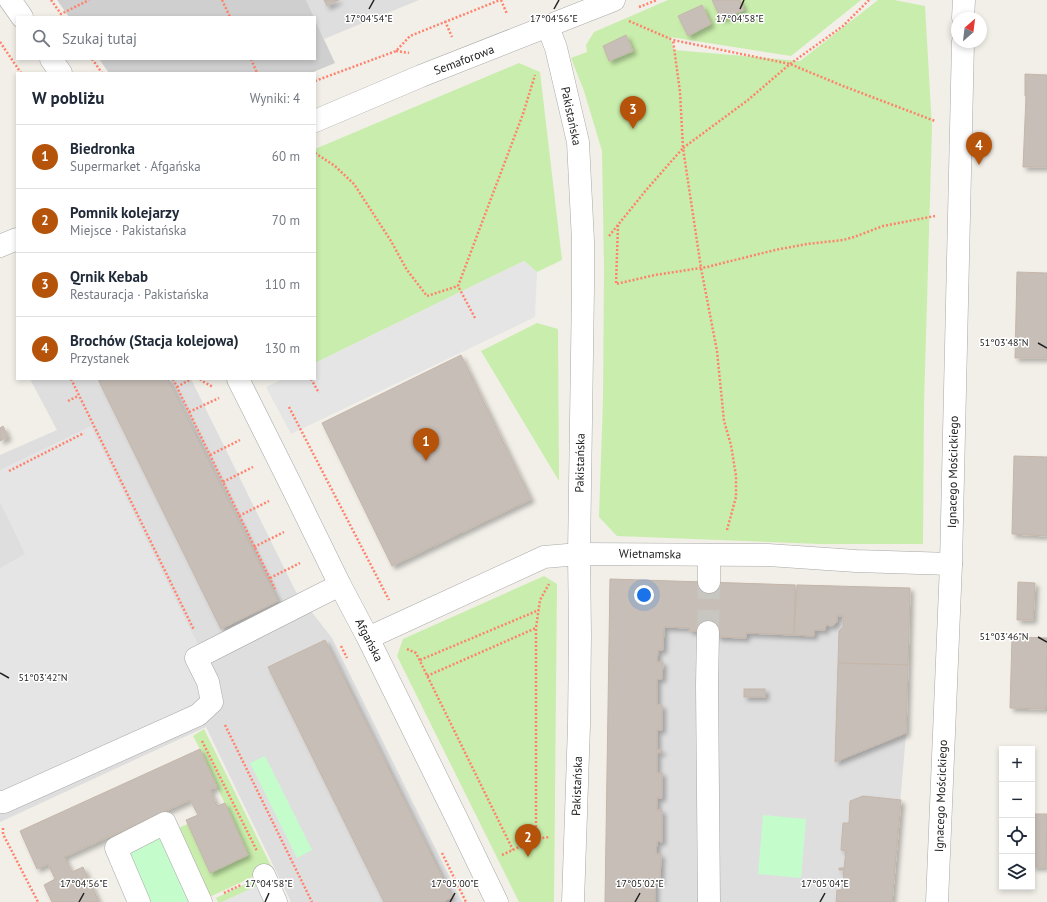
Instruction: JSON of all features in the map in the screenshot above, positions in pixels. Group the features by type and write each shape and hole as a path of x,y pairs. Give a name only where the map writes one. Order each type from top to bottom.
{"street":[{"path":"10,0 21,16"},
{"name":"Semaforowa","path":"316,121 421,76 614,0"},
{"path":"963,12 964,0"},
{"name":"Pakistańska","path":"548,27 556,48 578,142 583,241 579,554 580,725 573,902"},
{"name":"Ignacego Mościckiego","path":"937,902 951,564 963,48"},
{"path":"52,60 60,72"},
{"path":"0,246 16,239"},
{"name":"Afgańska","path":"238,380 340,585 368,638 497,902"},
{"name":"Wietnamska","path":"368,638 544,557 579,554 768,555 856,561 951,564"},
{"path":"709,582 717,555"},
{"path":"0,802 4,802 198,715 212,702 208,682 196,658 340,585"},
{"path":"708,632 709,902"},
{"path":"139,902 116,848 165,823 201,902"},
{"path":"264,875 276,902"}],"path":[{"path":"51,0 62,16 89,0"},
{"path":"222,0 230,16"},
{"path":"316,81 396,51 410,36 500,0 509,18"},
{"path":"583,241 605,240 683,148 748,100 790,64 843,26 869,0"},
{"path":"624,19 673,40 790,64 939,123 961,127"},
{"path":"445,22 453,39"},
{"path":"673,40 680,92 683,148 701,268 716,352 724,421 731,445 736,476 736,497 725,539 717,555"},
{"path":"0,42 19,72"},
{"path":"93,60 101,72"},
{"path":"251,60 257,72"},
{"path":"475,318 458,286 520,121 536,71"},
{"path":"316,154 335,166 354,184 407,270 427,296 458,286"},
{"path":"618,224 616,284 720,264 775,250 807,244 843,240 883,226 937,215"},
{"path":"71,380 206,653"},
{"path":"174,380 286,612"},
{"path":"177,387 189,380"},
{"path":"201,380 213,387"},
{"path":"312,380 319,393"},
{"path":"68,401 78,396"},
{"path":"189,412 219,398"},
{"path":"289,407 383,588"},
{"path":"9,471 84,433"},
{"path":"210,455 240,440"},
{"path":"223,482 253,467"},
{"path":"239,516 269,501"},
{"path":"254,546 284,532"},
{"path":"270,578 300,563"},
{"path":"536,838 536,628 540,600 551,580"},
{"path":"420,660 539,610"},
{"path":"392,628 400,646 416,653 420,660 513,850"},
{"path":"428,676 536,628"},
{"path":"212,702 217,708 312,902"},
{"path":"201,740 257,852"},
{"path":"3,824 3,834 38,902"},
{"path":"453,876 513,850 536,838 575,835"},
{"path":"222,894 264,875"}],"shaded area":[{"path":"57,0 306,0 314,16 68,16"},
{"path":"306,0 419,0 324,39 316,22 316,16 314,16"},
{"path":"316,22 335,63 313,72 108,72 100,60 316,60"},
{"path":"524,261 537,272 535,317 291,434 266,387 281,380 316,380 316,363"},
{"path":"31,380 191,380 296,592 332,638 462,902 291,902 206,727 0,822 0,455 57,430"},
{"path":"91,426 188,625 221,687 215,714 209,721 9,812 0,814 0,568 25,554 0,502 0,470"},
{"path":"610,579 910,588 906,733 892,902 605,902"},
{"path":"257,886 284,902 222,902"}],"green space":[{"path":"668,0 712,0 721,19 744,10 740,0 861,0 791,56 670,37 674,50 800,61 878,0 894,0 925,6 932,128 924,405 923,544 820,544 617,536 599,517 603,399 604,268 602,151 584,91 571,58 587,52 586,45 594,32","holes":["702,5 711,24 688,35 678,16"]},
{"path":"519,63 540,72 562,260 537,272 524,261 316,363 316,149"},
{"path":"537,323 558,329 559,481 481,351"},
{"path":"544,576 557,584 554,902 519,902 397,656 403,639"},
{"path":"204,729 272,868 207,898 178,828 188,824 210,873 248,855 193,736"},
{"path":"265,756 312,850 297,858 250,763"},
{"path":"763,815 806,819 801,878 758,874"},
{"path":"163,832 195,902 147,902 124,849"},
{"path":"254,880 257,886 222,902 218,902 216,898"}],"building":[{"path":"324,0 339,0 327,6"},
{"path":"712,0 740,0 744,10 721,19"},
{"path":"702,5 711,24 688,36 678,16"},
{"path":"626,35 633,51 609,61 603,46"},
{"path":"1025,74 1047,75 1047,167 1023,167 1026,96"},
{"path":"1017,272 1047,273 1047,358 1015,358"},
{"path":"461,355 531,499 392,566 322,423"},
{"path":"98,380 168,380 278,601 221,629"},
{"path":"3,426 8,437 0,441 0,428"},
{"path":"1014,456 1047,457 1047,536 1012,534"},
{"path":"610,579 795,585 794,635 746,633 746,638 717,637 717,632 689,631 690,628 664,627 663,650 658,650 657,662 663,662 662,679 657,679 657,705 662,705 662,730 657,730 657,750 662,750 662,752 657,753 657,773 662,772 662,798 657,798 657,810 662,810 662,842 657,841 656,854 661,854 660,882 655,882 655,902 605,902"},
{"path":"1018,582 1035,583 1033,620 1017,620"},
{"path":"797,585 910,588 908,665 838,663 839,631 843,627 843,616 837,616 837,622 832,626 826,625 825,630 814,630 814,636 794,635"},
{"path":"1012,637 1047,638 1047,707 1045,707 1045,709 1010,708"},
{"path":"325,640 452,897 443,902 384,902 268,667"},
{"path":"838,663 908,665 906,733 835,762"},
{"path":"744,689 765,689 765,697 744,697"},
{"path":"200,749 217,787 210,790 217,806 225,803 248,855 210,873 186,820 198,815 190,800 64,857 72,872 83,867 99,902 52,902 44,885 55,879 48,864 37,869 20,831"},
{"path":"863,796 901,800 892,902 836,902 837,890 842,890 844,870 839,870 839,868 844,868 846,851 841,850 843,823 849,823 850,801"},
{"path":"1035,814 1047,814 1046,867 1035,867"}],"tunnel":[{"path":"708,632 709,582"}],"place":[{"name":"Qrnik Kebab","path":"633,129"},
{"name":"Brochów (Stacja kolejowa)","path":"979,165"},
{"name":"Biedronka","path":"426,461"},
{"name":"Pomnik kolejarzy","path":"528,857"}]}
